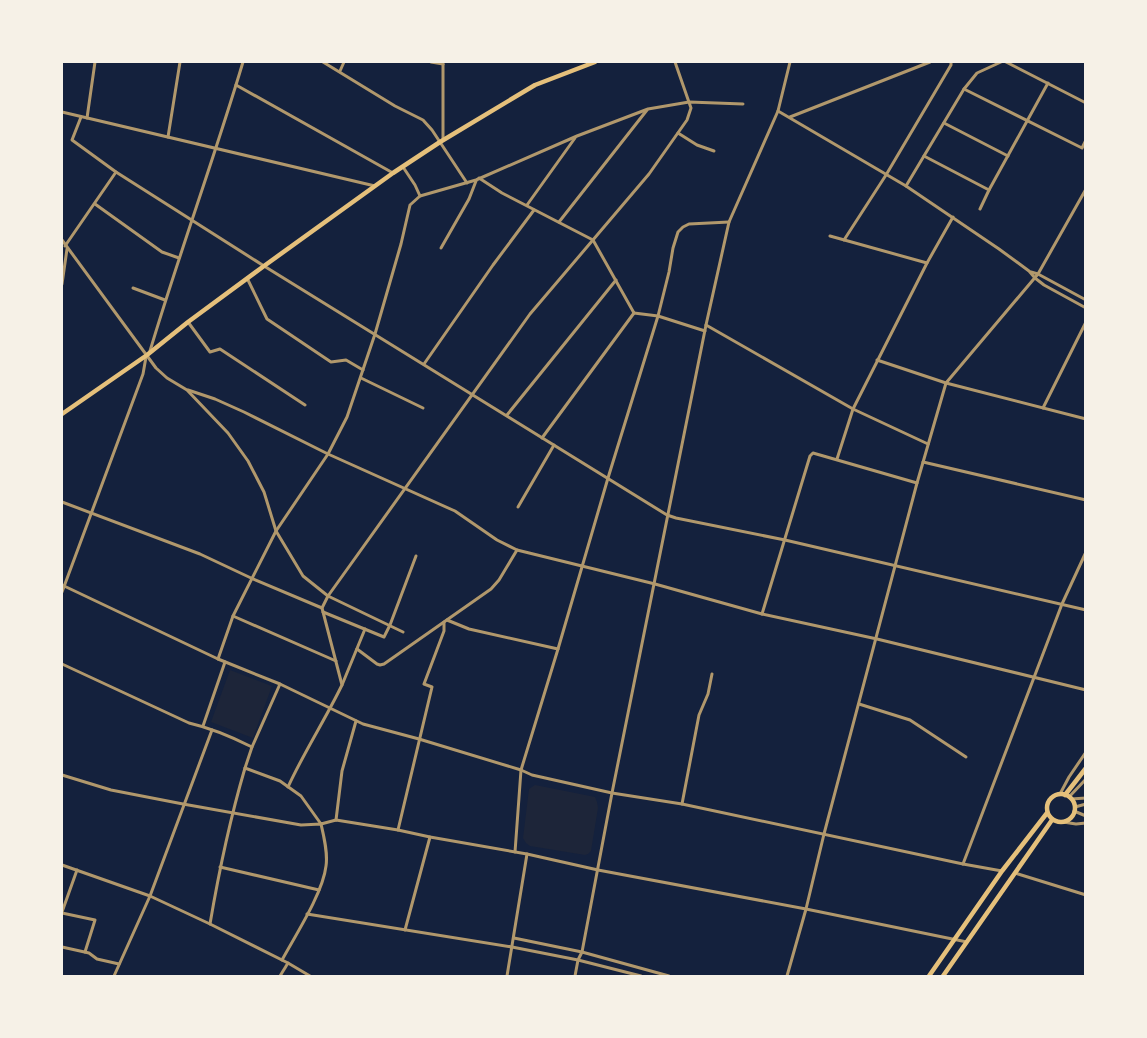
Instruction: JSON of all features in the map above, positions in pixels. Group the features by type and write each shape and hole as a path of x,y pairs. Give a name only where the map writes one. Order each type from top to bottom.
{"main road":[{"path":"62,414 148,355 247,278 441,141 535,85 595,62"},
{"path":"1066,796 1086,768"},
{"path":"1066,796 1075,809 1071,818 1063,822 1052,820 1046,809 1049,801 1052,797 1066,796"},
{"path":"929,976 1002,871 1047,813"},
{"path":"943,976 1052,820"}],"street":[{"path":"87,118 94,62"},
{"path":"168,137 180,62"},
{"path":"62,592 143,374 178,258 193,219 243,62"},
{"path":"323,62 395,106 423,120 441,141 467,183"},
{"path":"340,71 344,62"},
{"path":"431,62 444,63 441,141"},
{"path":"342,685 322,610 328,596 530,314 649,174 687,120 691,108 675,62"},
{"path":"575,976 582,952 667,515 729,222 777,111 790,62"},
{"path":"790,117 930,62"},
{"path":"844,240 886,175 951,62"},
{"path":"906,186 964,89 977,73 1000,62"},
{"path":"1006,62 1086,103"},
{"path":"980,209 1048,83"},
{"path":"236,85 393,173"},
{"path":"964,89 1082,148 1086,140"},
{"path":"219,659 233,616 251,578 276,531 328,454 347,417 375,334 410,206 420,196 478,179 576,136 648,109 689,102 742,104"},
{"path":"559,222 648,109"},
{"path":"777,111 906,186 1029,271 1035,278 1086,308"},
{"path":"62,112 375,186"},
{"path":"81,117 72,140 116,172 667,515 896,565 1086,610"},
{"path":"944,123 1008,156"},
{"path":"678,133 714,152"},
{"path":"526,206 576,136"},
{"path":"924,156 989,190"},
{"path":"403,167 420,196"},
{"path":"62,285 66,248 116,172"},
{"path":"478,179 502,194 593,240 636,313"},
{"path":"441,248 478,179"},
{"path":"787,976 945,384 1038,274 1086,189"},
{"path":"95,204 162,252 178,258"},
{"path":"424,364 534,210"},
{"path":"837,459 853,409 927,263 953,217"},
{"path":"515,852 521,770 669,272 678,231 689,224 729,222"},
{"path":"830,236 927,263"},
{"path":"62,240 156,368 167,378 187,390 244,412 328,454 455,512 497,540 515,548 762,614 877,639 1086,690"},
{"path":"1029,271 1086,300"},
{"path":"247,278 267,319 331,362 346,360 364,370"},
{"path":"507,415 616,280"},
{"path":"133,288 165,300"},
{"path":"636,313 656,316 705,331"},
{"path":"542,438 636,313"},
{"path":"188,322 210,352 220,350 227,353 305,405"},
{"path":"1043,408 1086,322"},
{"path":"706,325 853,409 928,444"},
{"path":"877,360 945,384 1086,419"},
{"path":"361,378 423,408"},
{"path":"187,390 228,433 248,461 264,492 276,531 303,576 328,596 404,632"},
{"path":"518,507 554,446"},
{"path":"762,614 810,456 813,453 917,483"},
{"path":"923,462 1086,500"},
{"path":"62,502 200,554 384,638 416,556"},
{"path":"357,649 377,664 384,664 491,589 499,580 515,548"},
{"path":"963,864 1062,603 1086,552"},
{"path":"63,585 363,724 521,770 532,776 612,793 682,804 1002,871"},
{"path":"233,616 336,661"},
{"path":"445,621 469,629 558,649"},
{"path":"399,830 432,687 423,684 444,631 445,621"},
{"path":"288,787 331,708 365,629"},
{"path":"203,726 225,662"},
{"path":"62,664 189,723 232,737 252,747"},
{"path":"682,804 699,715 708,694 712,674"},
{"path":"210,924 232,813 245,768 280,684"},
{"path":"860,704 910,720 966,757"},
{"path":"336,820 342,771 356,721"},
{"path":"114,976 150,896 212,730"},
{"path":"1066,796 1069,777 1086,752"},
{"path":"245,768 280,780 301,796 321,824 324,839 327,866 319,890 282,960"},
{"path":"62,775 111,790 301,825 321,824 336,820 399,830 967,942"},
{"path":"1066,796 1086,779"},
{"path":"1066,796 1086,798"},
{"path":"1075,809 1086,804"},
{"path":"1075,809 1086,816"},
{"path":"1063,822 1086,823"},
{"path":"405,930 430,837"},
{"path":"507,976 527,854"},
{"path":"62,865 150,896 310,976"},
{"path":"220,867 319,890"},
{"path":"76,870 63,904 62,913 95,920 86,952"},
{"path":"1015,873 1086,895"},
{"path":"307,914 512,947 641,976"},
{"path":"514,938 582,952 662,976 669,976"},
{"path":"62,947 86,952 97,958 119,964"},
{"path":"280,976 288,963"},
{"path":"648,976 649,971"}],"shaded area":[{"path":"230,670 272,686 253,738 211,722"},
{"path":"535,785 595,797 598,808 591,851 588,854 530,846 526,843 523,838 529,789"}]}
